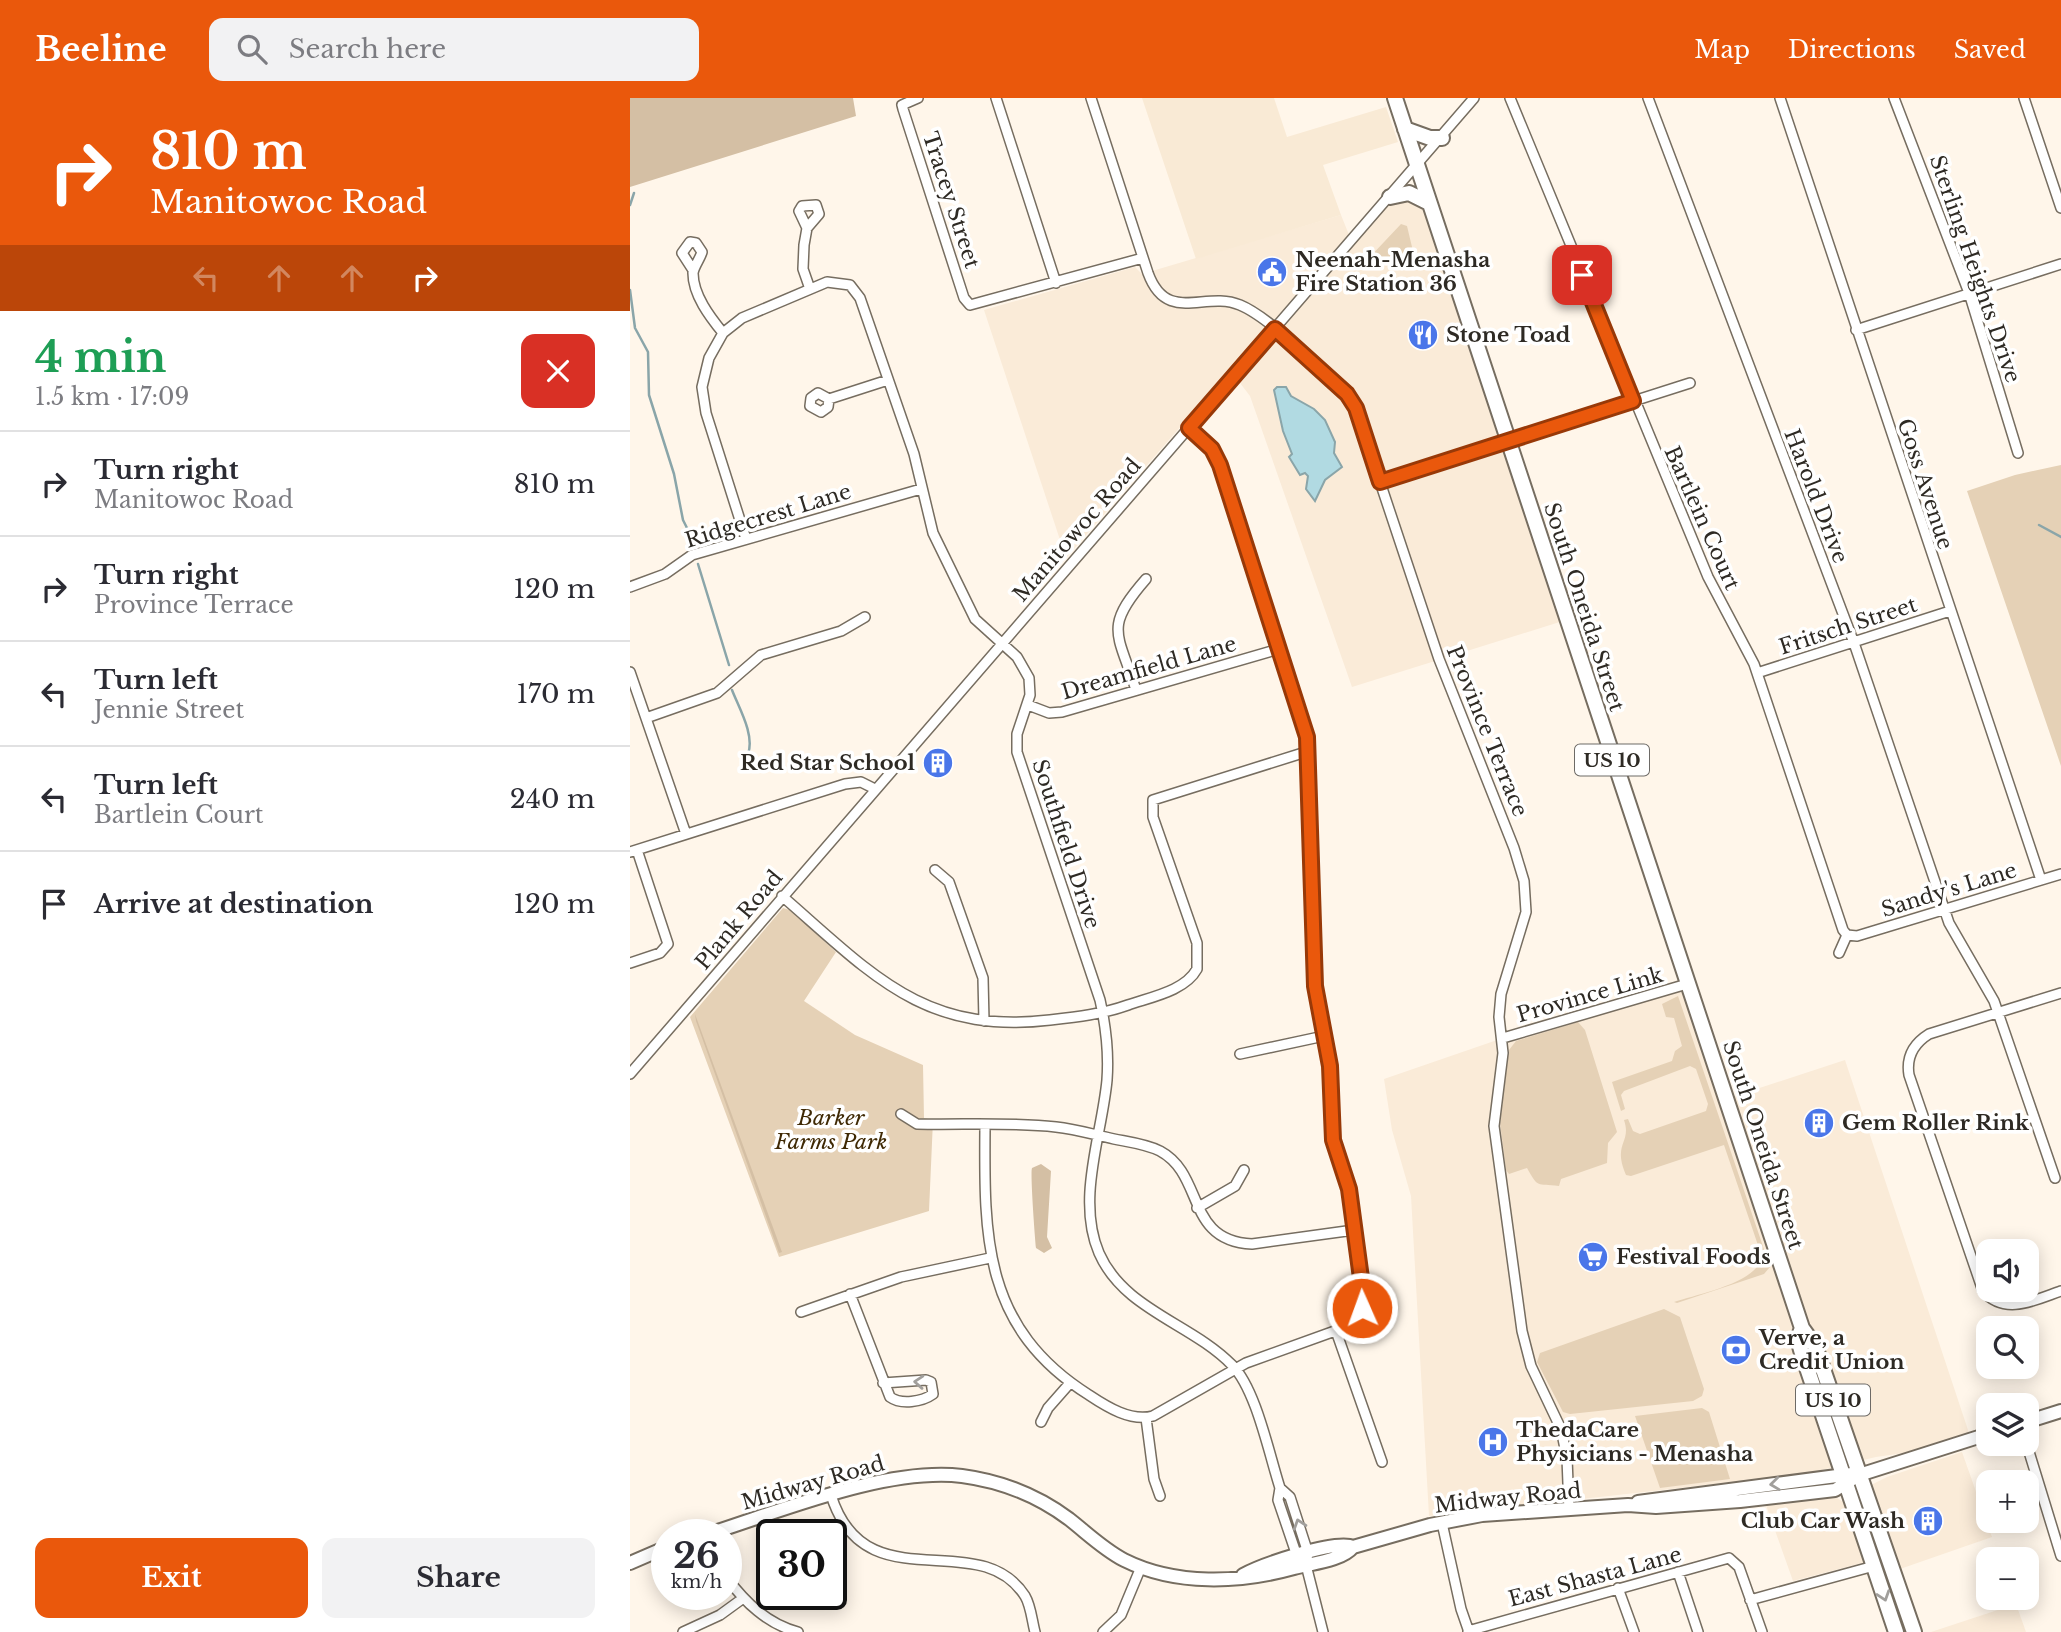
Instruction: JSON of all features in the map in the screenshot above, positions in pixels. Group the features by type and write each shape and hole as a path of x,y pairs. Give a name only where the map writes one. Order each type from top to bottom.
{"highway":[{"name":"South Oneida Street","path":"1395,98 1802,1328 1814,1343 1914,1632"},
{"path":"1405,129 1430,138 1442,138"},
{"path":"1390,197 1409,193 1429,203"},
{"name":"South Oneida Street","path":"1802,1328 1799,1345 1896,1632"}],"main road":[{"path":"2039,1418 2061,1411"},
{"name":"Midway Road","path":"742,1523 831,1495 906,1476 950,1475 980,1479 1034,1498 1066,1517 1112,1553 1140,1567 1192,1579 1243,1575 1257,1567 1303,1558 1346,1544 1353,1547 1442,1523 1503,1513 1628,1505 1654,1507 1800,1496 1976,1438"},
{"path":"630,1563 651,1554"}],"street":[{"name":"Tracey Street","path":"918,98 902,105 964,298 970,305 1056,283"},
{"path":"996,98 1056,283 1143,258"},
{"name":"Province Terrace","path":"1091,98 1152,283 1171,300 1188,305 1233,303 1254,312 1347,394 1356,408 1439,659 1504,822 1524,881 1525,921 1501,994 1499,1017 1503,1038 1494,1126 1527,1353 1564,1439 1569,1509"},
{"name":"Manitowoc Road","path":"875,789 1474,98"},
{"name":"Bartlein Court","path":"1510,98 1713,590 1741,635 1757,673 1843,930 1847,935"},
{"name":"Harold Drive","path":"1648,98 1854,643 1944,910 1999,1012 2055,1178"},
{"name":"Goss Avenue","path":"1780,98 2041,880"},
{"name":"Sterling Heights Drive","path":"1894,98 1969,293 2018,453"},
{"path":"2024,98 2061,208"},
{"path":"807,228 803,259 810,289"},
{"path":"1856,330 2061,264"},
{"path":"693,270 700,299 723,333"},
{"name":"Southfield Drive","path":"746,539 703,398 705,367 723,333 742,318 835,281 850,285 855,291 914,454 933,533 975,620 1021,663 1029,678 1028,705 1017,734 1017,752 1103,1013 1108,1066 1090,1199 1096,1244 1107,1266 1131,1295 1220,1354 1235,1369 1253,1407 1280,1488 1290,1497 1323,1632"},
{"path":"830,400 888,380"},
{"path":"1380,482 1690,383"},
{"path":"985,1126 984,1207 990,1258 1003,1297 1020,1329 1038,1353 1070,1383 1117,1410 1146,1418 1235,1369 1353,1322 1363,1301 1347,1183 1333,1140 1331,1080 1315,986 1309,751 1305,728 1220,465 1212,449 1189,428"},
{"name":"Ridgecrest Lane","path":"630,587 665,574 692,555 921,489"},
{"path":"1136,690 1117,623 1125,603 1146,579"},
{"name":"Fritsch Street","path":"1757,673 1950,611"},
{"path":"646,718 718,693 761,655 841,631 865,617"},
{"name":"Dreamfield Lane","path":"1028,705 1055,713 1279,649"},
{"path":"630,672 686,834"},
{"path":"782,897 893,989 934,1009 984,1021 1024,1023 1103,1013 1180,986 1197,969 1197,943 1153,817 1153,800 1309,751"},
{"path":"630,963 660,953 667,947 667,935 634,851 845,784 861,782 875,789"},
{"name":"Plank Road","path":"630,1074 875,789"},
{"path":"935,870 949,883 983,978 984,1021"},
{"name":"Sandy's Lane","path":"1847,935 1857,936 2061,874"},
{"path":"1839,953 1847,935"},
{"name":"Province Link","path":"1503,1038 1687,984"},
{"path":"2061,993 1922,1038 1910,1055 1909,1075 1983,1292 1993,1301 2013,1306 2061,1292"},
{"path":"1240,1054 1324,1036"},
{"path":"901,1114 917,1124 1054,1126 1152,1147 1171,1158 1187,1178 1197,1208 1207,1224 1239,1243 1258,1243 1354,1230"},
{"path":"1197,1208 1235,1186 1244,1170"},
{"path":"801,1312 901,1277 990,1258"},
{"path":"850,1294 883,1382 890,1397 898,1402 923,1399 933,1394 931,1382 926,1380 883,1382"},
{"path":"1336,1331 1382,1462"},
{"path":"1041,1422 1070,1383"},
{"path":"1146,1418 1154,1479 1160,1496"},
{"path":"2031,1456 2058,1531 2061,1556"},
{"path":"831,1495 840,1521 850,1534 877,1552 981,1567 1007,1577 1026,1598 1035,1632"},
{"path":"1442,1523 1461,1609 1469,1631"},
{"name":"East Shasta Lane","path":"1469,1631 1732,1558 1739,1567 1750,1600"},
{"path":"1762,1632 1750,1600 1874,1566"},
{"path":"1103,1632 1122,1615 1140,1567"},
{"path":"1678,1572 1698,1632"},
{"path":"1618,1588 1634,1632"},
{"path":"742,1599 776,1623 799,1632"},
{"path":"683,1632 727,1610"}],"shaded area":[{"path":"630,98 853,98 856,116 630,187"},
{"path":"1142,98 1274,98 1287,137 1386,107 1398,142 1323,165 1341,215 1196,259"},
{"path":"1419,196 1426,214 1438,230 1566,620 1352,687 1250,396 1230,370 1066,558 984,310 1135,267 1142,274 1341,215 1351,240 1390,197"},
{"path":"1687,984 1726,1099 1845,1060 1969,1433 1960,1445 1876,1457 1805,1474 1429,1516 1411,1196 1392,1130 1384,1079 1503,1038"},
{"path":"695,1014 782,1252 779,1253"},
{"path":"1041,1164 1051,1171 1047,1237 1052,1248 1044,1253 1036,1248 1032,1181 1032,1168"},
{"path":"1962,1452 1976,1492 1976,1533 1991,1533 1992,1537 1900,1569 1882,1532 1869,1486 1887,1477"},
{"path":"1832,1495 1845,1503 1866,1562 1793,1581 1766,1505"},
{"path":"1998,1610 2018,1610 2026,1632 1931,1632"}],"green space":[{"path":"1401,224 1407,226 1417,268 1368,259"},
{"path":"2061,465 2061,766 1967,491 2015,475"},
{"name":"Barker Farms Park","path":"783,908 790,910 836,952 804,1001 855,1035 923,1065 924,1118 933,1120 929,1211 779,1257 690,1017"},
{"path":"1678,996 1770,1267 1764,1274 1677,1303 1674,1302 1738,1281 1758,1266 1762,1257 1724,1145 1631,1176 1626,1175 1622,1164 1621,1150 1626,1134 1624,1120 1628,1119 1633,1131 1640,1134 1706,1111 1708,1104 1696,1069 1690,1066 1624,1091 1621,1095 1625,1109 1621,1111 1612,1082 1672,1061 1675,1051 1682,1046 1674,1018 1666,1017 1662,1004"},
{"path":"1578,1022 1585,1030 1617,1132 1608,1143 1607,1163 1561,1179 1559,1186 1539,1184 1527,1168 1509,1174 1506,1170 1500,1123 1509,1050 1516,1041"},
{"path":"1664,1309 1680,1317 1704,1389 1702,1396 1693,1401 1570,1414 1563,1412 1537,1362 1540,1353"},
{"path":"1702,1408 1709,1412 1730,1479 1660,1488 1635,1416"}],"water":[{"path":"1277,387 1286,387 1291,396 1314,409 1325,420 1335,442 1334,453 1342,467 1325,480 1315,501 1306,489 1308,476 1305,473 1300,475 1289,457 1292,454 1283,431 1274,390"}],"waterway":[{"path":"630,205 634,193"},
{"path":"630,290 635,328 648,352 649,395 674,474 683,520 694,542"},
{"path":"2039,525 2061,537"},
{"path":"698,564 729,665"},
{"path":"732,690 748,730 748,754"}],"place":[{"name":"Neenah-Menasha Fire Station 36","path":"1272,272"},
{"name":"Stone Toad","path":"1423,335"},
{"name":"Red Star School","path":"938,763"},
{"name":"Gem Roller Rink","path":"1819,1123"},
{"name":"Festival Foods","path":"1593,1257"},
{"name":"Verve, a Credit Union","path":"1736,1350"},
{"name":"ThedaCare Physicians - Menasha","path":"1493,1442"},
{"name":"Club Car Wash","path":"1928,1521"}],"route":[{"path":"1362,1308 1363,1293 1349,1189 1333,1140 1330,1066 1315,986 1307,737 1220,465 1207,443 1189,428 1275,329 1347,394 1356,408 1380,482 1633,401 1582,275"}]}
